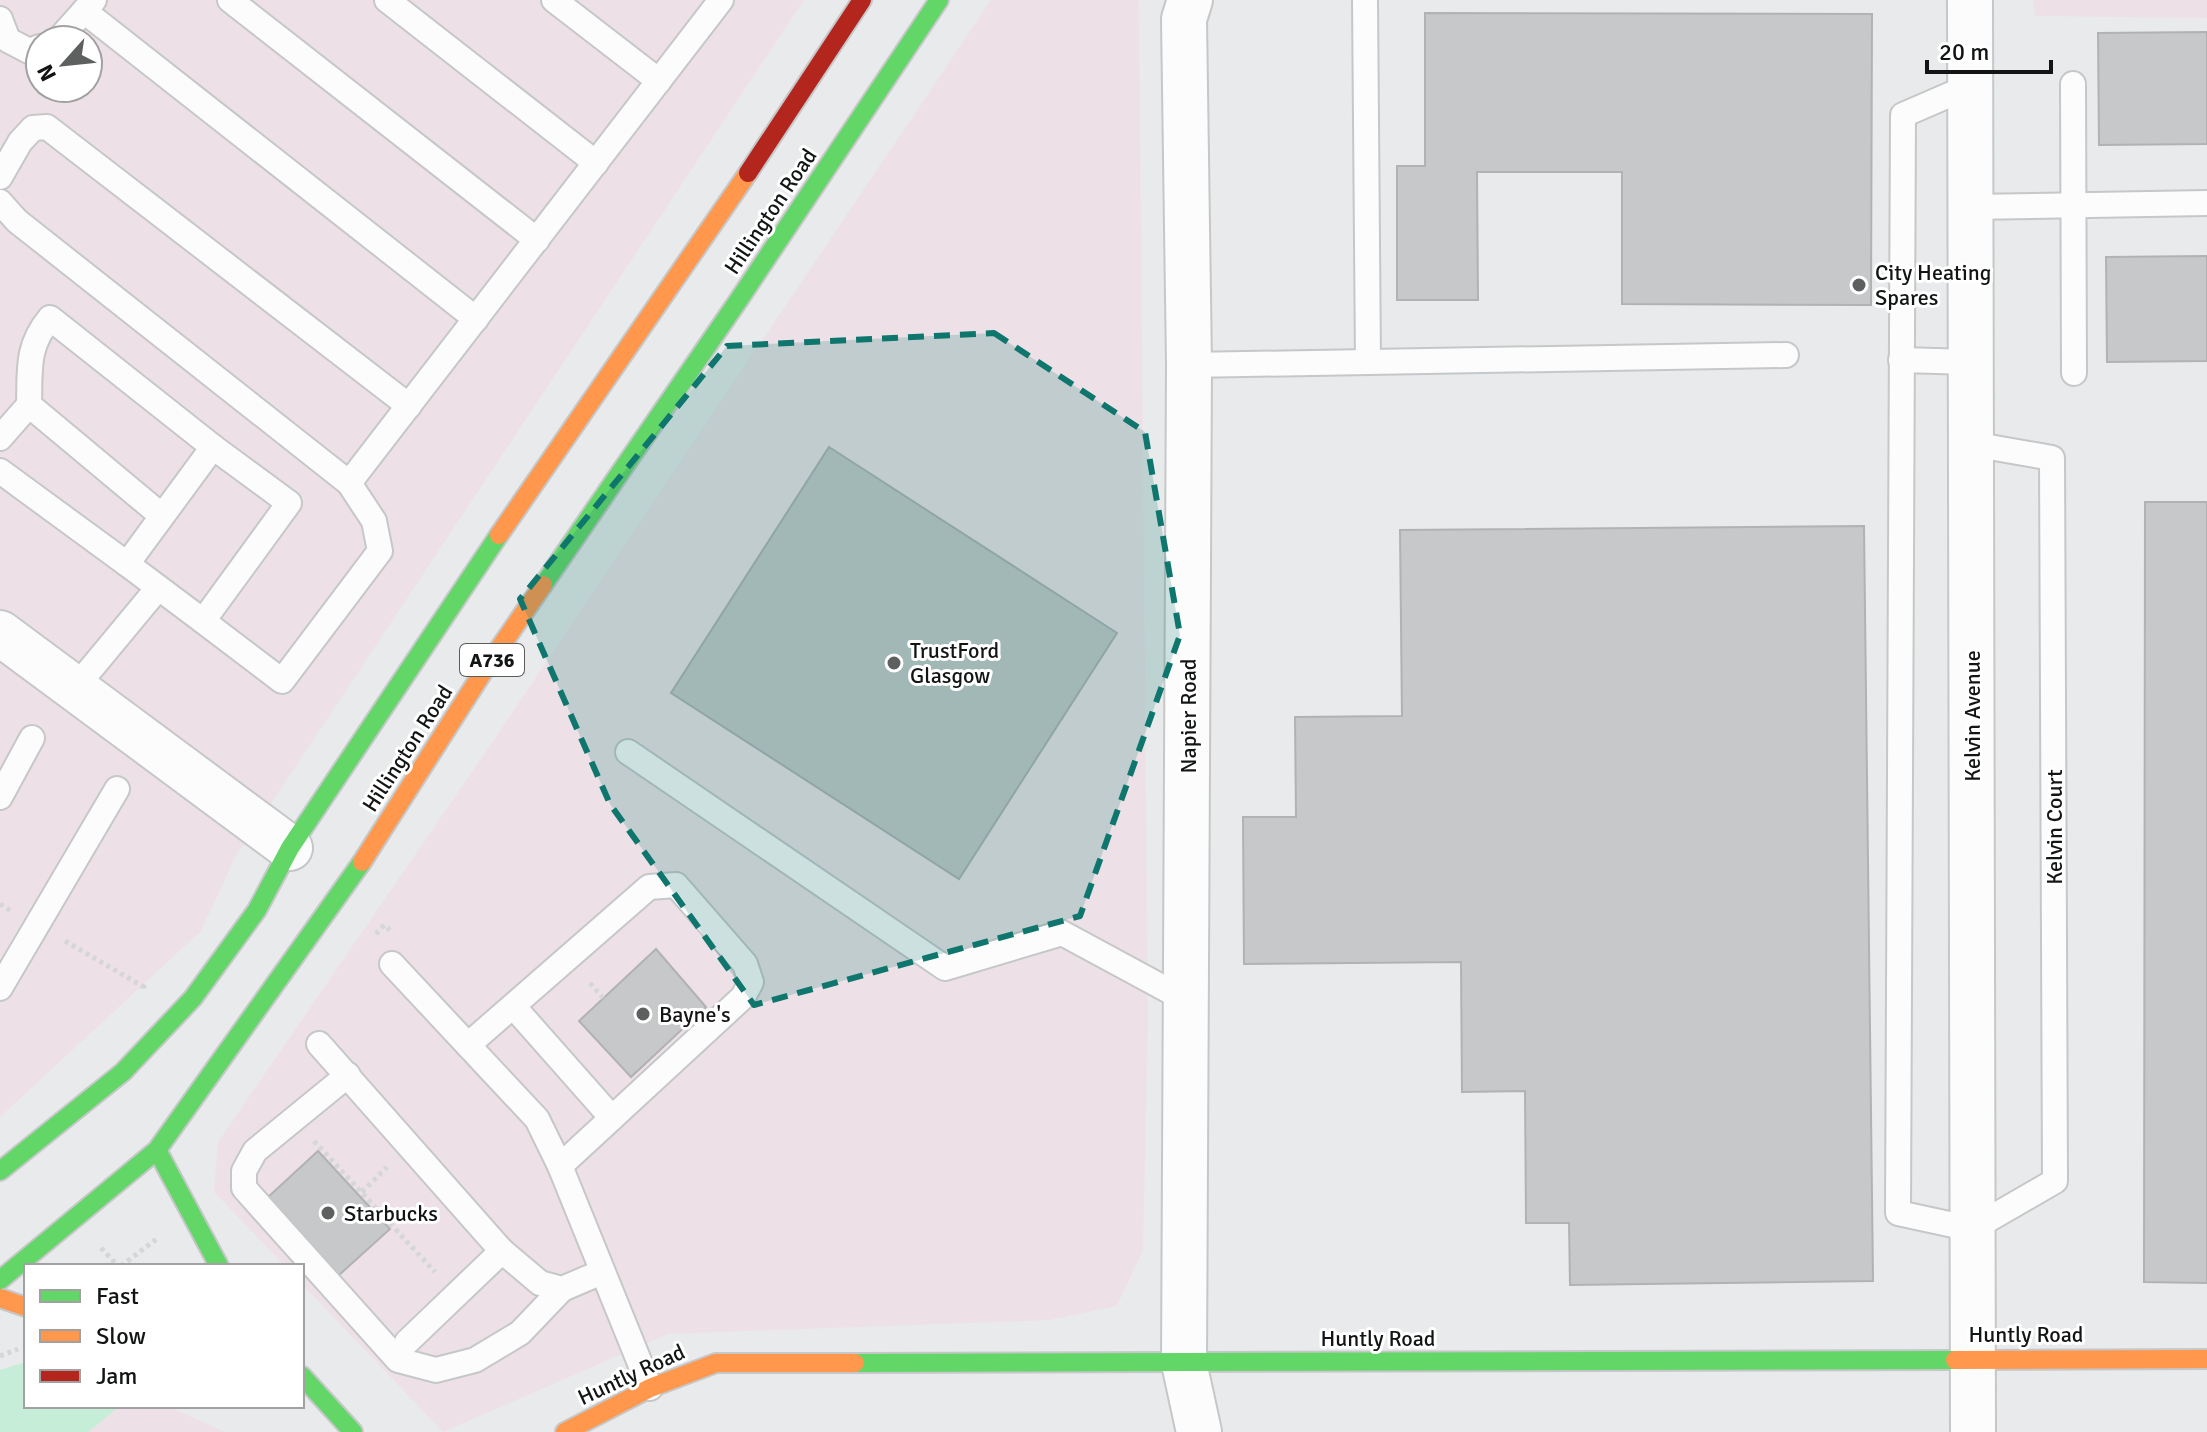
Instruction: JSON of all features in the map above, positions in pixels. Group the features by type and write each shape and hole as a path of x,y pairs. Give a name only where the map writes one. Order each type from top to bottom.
{"main road":[{"name":"Hillington Road","path":"0,1171 123,1072 193,998 257,910 290,848 433,631 727,205 862,0"},
{"name":"Hillington Road","path":"0,1280 157,1150 342,893 483,672 747,289 939,0"},
{"path":"157,1150 218,1264"},
{"path":"0,1298 24,1306"},
{"name":"Huntly Road","path":"565,1432 650,1388 716,1363 2207,1359"},
{"path":"306,1385 353,1432"}],"street":[{"name":"Napier Road","path":"1190,0 1184,19 1189,365 1184,1363 1199,1432"},
{"name":"Kelvin Avenue","path":"1970,0 1973,1432"},
{"path":"0,633 290,848"}],"lane":[{"path":"230,0 537,240"},
{"path":"387,0 596,163"},
{"path":"554,0 659,81"},
{"path":"1365,0 1368,362"},
{"path":"349,483 659,81 716,2"},
{"path":"73,24 89,6 476,319"},
{"path":"3,36 24,48"},
{"path":"2073,84 2074,373"},
{"path":"1970,86 1903,115 1898,1213 1972,1229"},
{"path":"0,177 20,142 33,128 47,127 409,406"},
{"path":"0,202 17,221 349,483 374,521 380,551 282,681 0,471"},
{"path":"1970,207 2207,203"},
{"path":"0,438 29,405 30,366 36,335 50,318 289,503 203,621"},
{"path":"1189,365 1786,355"},
{"path":"1901,360 1971,362"},
{"path":"29,405 162,516"},
{"name":"Kelvin Court","path":"1972,444 2052,458 2055,1150 2055,1181 1972,1229"},
{"path":"127,564 213,447"},
{"path":"75,688 158,588"},
{"path":"0,797 32,738"},
{"path":"628,752 945,968 1062,933 1186,1000"},
{"path":"0,988 117,789"},
{"path":"468,1045 649,887 676,885 745,964 751,982 743,997 560,1166"},
{"path":"392,964 537,1119 560,1166 650,1388"},
{"path":"513,1006 612,1118"},
{"path":"319,1044 502,1251 540,1283 562,1289"},
{"path":"348,1075 255,1151 244,1171 244,1188 398,1360 436,1370 475,1360 520,1333 562,1289 602,1272"},
{"path":"407,1342 502,1251"}],"path":[{"path":"0,904 144,987 134,997"},
{"path":"579,990 589,982 603,998"},
{"path":"311,1137 436,1273"}],"highlighted area":[{"path":"994,333 1145,432 1180,635 1080,916 754,1005 610,804 520,599 727,346"}],"shaded area":[{"path":"0,0 804,0 235,858 201,931 0,1117"},
{"path":"991,0 1139,0 1148,1020 1143,1250 1117,1306 1050,1320 668,1334 443,1432 304,1286 304,1264 283,1264 214,1192 218,1142 491,744"},
{"path":"2033,0 2207,0 2207,18 2035,16"},
{"path":"118,1408 171,1408 225,1432 88,1432"}],"green space":[{"path":"24,1363 24,1408 118,1408 88,1432 0,1432 0,1370"}],"building":[{"path":"1425,13 1872,14 1871,305 1622,304 1622,172 1477,172 1478,300 1397,300 1397,166 1425,166"},
{"path":"2207,32 2207,144 2099,145 2098,33"},
{"path":"2207,256 2207,361 2107,362 2106,257"},
{"name":"TrustFord Glasgow","path":"829,447 1117,633 959,879 671,693"},
{"path":"2145,502 2207,502 2207,1283 2144,1282"},
{"path":"1864,526 1873,1281 1570,1285 1569,1223 1526,1223 1525,1091 1462,1092 1461,962 1244,964 1243,817 1296,817 1295,717 1402,716 1400,530"},
{"name":"Bayne's","path":"656,949 706,1007 631,1077 579,1021"},
{"name":"Starbucks","path":"318,1151 390,1229 338,1276 267,1198"}],"traffic: fast":[{"path":"543,585 939,0"},
{"path":"0,1171 123,1072 193,998 257,910 290,848 499,535"},
{"path":"0,1280 157,1150 362,862"},
{"path":"157,1150 218,1264"},
{"path":"855,1363 1955,1360"},
{"path":"304,1378 353,1432"}],"traffic: slow":[{"path":"499,535 748,173"},
{"path":"362,862 483,672 543,585"},
{"path":"0,1298 24,1306"},
{"path":"1955,1360 2207,1359"},
{"path":"565,1432 650,1388 716,1363 855,1363"}],"traffic: jam":[{"path":"748,173 862,0"}],"place":[{"name":"City Heating Spares","path":"1859,285"},
{"name":"TrustFord Glasgow","path":"894,663"},
{"name":"Bayne's","path":"643,1014"},
{"name":"Starbucks","path":"328,1213"}]}
